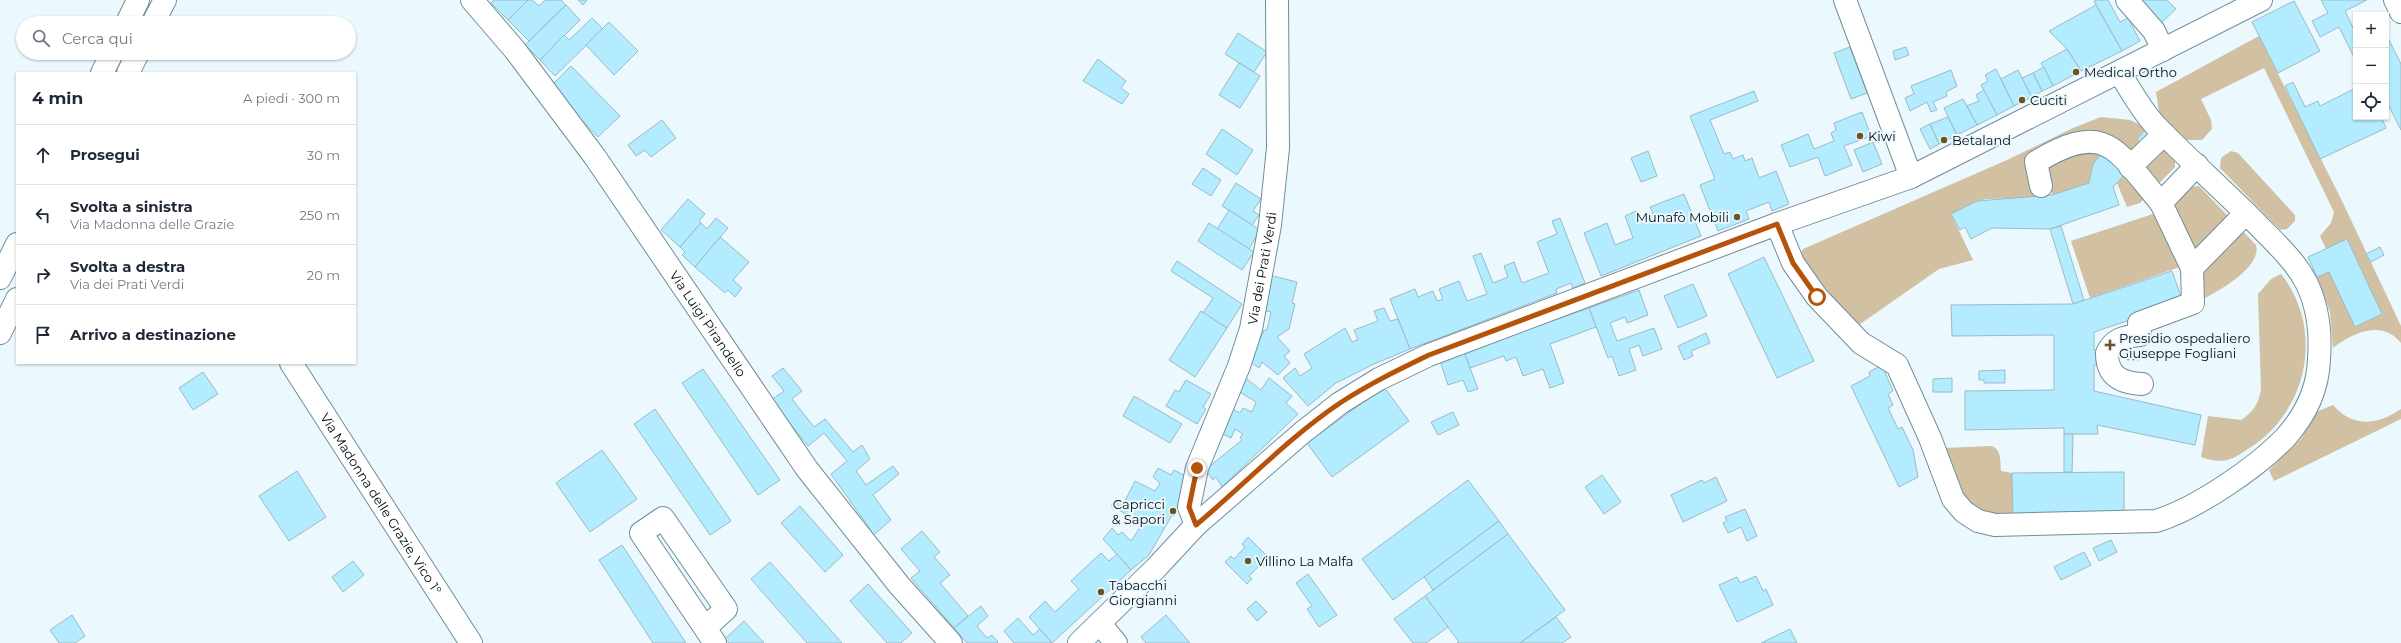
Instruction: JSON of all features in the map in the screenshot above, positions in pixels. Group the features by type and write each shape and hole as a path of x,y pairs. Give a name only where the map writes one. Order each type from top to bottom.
{"street":[{"path":"130,16 138,0"},
{"path":"156,16 164,0"},
{"name":"Via Luigi Pirandello","path":"472,0 515,50 595,157 807,469 899,585 951,643"},
{"name":"Via dei Prati Verdi","path":"1196,525 1189,507 1197,468 1239,366 1251,329 1270,224 1278,148 1277,0"},
{"path":"1845,0 1911,177"},
{"path":"2127,0 2154,31 2163,50"},
{"path":"1079,643 1100,624 1196,525 1303,432 1340,403 1379,379 1429,355 1777,224 1911,177 2261,0"},
{"path":"2395,0 2401,12"},
{"path":"102,72 108,60"},
{"path":"128,72 134,60"},
{"path":"1777,224 1793,263 1817,297 1860,343 1897,366 1944,474 1953,499 1964,512 1978,521 1995,525 2156,521 2176,515 2197,504 2273,450 2294,428 2309,403 2318,376 2320,344 2317,312 2305,282 2284,251 2153,123 2118,72"},
{"path":"2130,167 2164,134"},
{"path":"2041,186 2036,162 2058,148 2077,142 2091,140 2107,145 2121,155 2161,203 2192,268 2192,303 2139,323 2140,335 2122,338 2115,341 2110,347 2105,359 2109,369 2118,379 2130,383 2142,384"},
{"path":"2161,203 2197,165"},
{"path":"2192,268 2246,213"},
{"path":"0,278 16,246"},
{"path":"0,333 16,301"},
{"name":"Via Madonna delle Grazie, Vico 1°","path":"292,364 472,643"},
{"path":"663,518 726,609 710,635 641,533 663,518"},
{"path":"1100,624 1116,643"}],"shaded area":[{"path":"2259,36 2343,203 2401,326 2401,343 2393,336 2376,330 2358,333 2333,348 2330,312 2317,277 2329,272 2355,327 2382,314 2347,239 2326,249 2320,236 2331,223 2334,212 2264,68 2201,99 2211,120 2212,129 2202,140 2186,140 2160,118 2156,92"},
{"path":"2101,117 2130,120 2147,128 2137,139 2146,148 2154,140 2175,161 2175,167 2140,203 2127,207 2117,183 2128,171 2105,150 2093,164 2089,183 2052,195 2051,185 2033,188 2035,198 1987,199 1977,201 1951,214 1973,260 1939,269 1856,327 1800,255 1803,249 2007,160 2073,128"},
{"path":"2231,151 2238,153 2295,215 2295,221 2287,229 2280,230 2220,168 2221,158"},
{"path":"2199,186 2256,245 2256,253 2246,270 2218,291 2201,300 2175,210 2175,204 2191,187"},
{"path":"2153,214 2160,218 2183,266 2090,298 2071,241"},
{"path":"2281,274 2294,295 2303,318 2306,342 2304,366 2297,390 2286,412 2271,431 2251,447 2228,460 2216,461 2201,457 2208,416 2241,420 2252,411 2257,404 2261,390 2258,294 2271,279"},
{"path":"2333,405 2349,418 2357,421 2375,421 2401,409 2401,419 2274,481 2269,470 2302,438 2316,412"},
{"path":"1992,446 1999,453 2001,471 2012,473 2013,517 1982,514 1963,498 1944,448"}],"building":[{"path":"494,0 528,0 508,20 491,3"},
{"path":"528,0 532,0 539,6 545,0 561,0 566,5 529,41 508,20"},
{"path":"578,0 587,0 583,5"},
{"path":"2108,0 2120,22 2128,18 2140,41 2122,51 2094,1"},
{"path":"2142,0 2167,0 2176,9 2161,23"},
{"path":"2321,0 2367,0 2345,11 2353,28 2353,55 2339,27 2320,37 2312,21 2328,13"},
{"path":"2294,1 2320,51 2278,73 2252,22"},
{"path":"566,5 580,20 540,60 525,45"},
{"path":"2096,5 2122,51 2081,71 2067,49 2049,31"},
{"path":"592,18 603,29 555,76 540,60 564,35 569,40"},
{"path":"609,22 638,51 614,75 586,45"},
{"path":"1238,33 1267,52 1254,72 1225,54"},
{"path":"2389,40 2401,64 2401,130 2389,106"},
{"path":"1850,47 1867,93 1851,99 1834,53"},
{"path":"1906,47 1909,55 1895,60 1893,51"},
{"path":"2067,49 2081,71 2053,86 2041,63"},
{"path":"1098,59 1126,81 1121,88 1129,94 1122,104 1083,81"},
{"path":"1239,63 1260,76 1240,108 1219,95"},
{"path":"571,66 620,116 598,137 550,87"},
{"path":"2044,67 2053,86 2042,91 2033,73"},
{"path":"1996,69 2014,106 1997,115 1981,85 1988,81 1985,75"},
{"path":"1951,70 1957,86 1946,92 1947,96 1933,102 1937,110 1931,112 1927,102 1910,111 1905,98 1914,94 1911,86"},
{"path":"2018,70 2032,97 2014,106 2001,79"},
{"path":"2033,73 2042,91 2032,97 2022,78"},
{"path":"2293,82 2305,107 2318,101 2320,106 2353,90 2353,120 2382,120 2386,128 2320,159 2285,86"},
{"path":"1984,90 1997,115 1977,125 1967,106 1979,101 1976,95"},
{"path":"1754,91 1758,101 1710,120 1724,154 1730,152 1733,159 1743,155 1745,161 1752,158 1759,178 1776,171 1789,204 1772,211 1769,202 1746,211 1749,219 1718,231 1700,185 1715,179 1690,116"},
{"path":"1963,99 1977,125 1957,135 1944,108"},
{"path":"1862,112 1871,136 1844,146 1852,165 1825,176 1818,157 1790,167 1781,145 1808,134 1814,149 1834,141 1831,133 1836,130 1834,123"},
{"path":"1948,117 1957,135 1939,144 1930,124"},
{"path":"662,120 676,138 651,157 645,150 636,156 628,145"},
{"path":"1930,124 1939,144 1930,149 1920,129"},
{"path":"2147,128 2157,137 2147,148 2137,139"},
{"path":"1222,129 1253,150 1237,175 1206,154"},
{"path":"1873,142 1882,164 1863,172 1854,150"},
{"path":"2105,150 2128,171 2113,187 2119,205 2050,229 1992,228 1971,239 1965,227 1960,230 1951,214 1977,201 2052,195 2089,183 2093,164"},
{"path":"1648,151 1657,176 1641,182 1631,158"},
{"path":"1203,168 1221,180 1211,196 1192,184"},
{"path":"1236,183 1261,199 1253,211 1259,215 1252,225 1222,206"},
{"path":"1684,194 1701,236 1601,276 1584,233 1607,223 1615,245 1633,238 1625,216 1636,211 1639,219 1653,213 1650,207"},
{"path":"688,199 705,214 699,221 701,223 680,247 661,230"},
{"path":"1229,210 1260,230 1249,249 1217,229"},
{"path":"716,218 728,228 695,267 682,255 685,252 680,247 701,223 707,229"},
{"path":"1560,218 1585,283 1573,288 1571,283 1556,289 1557,293 1410,349 1390,299 1415,289 1418,297 1433,291 1437,301 1443,299 1439,289 1459,281 1467,301 1487,294 1473,256 1481,253 1493,283 1508,277 1504,266 1514,262 1522,283 1549,273 1537,242 1557,234 1552,221"},
{"path":"1209,223 1254,252 1242,270 1198,241"},
{"path":"2061,226 2084,300 2073,304 2050,229"},
{"path":"720,237 749,262 733,280 742,288 735,297 728,290 725,293 695,267"},
{"path":"2347,239 2382,314 2355,327 2329,272 2317,277 2308,257"},
{"path":"2380,247 2384,255 2371,262 2366,254"},
{"path":"1764,257 1814,361 1777,378 1728,274"},
{"path":"1177,261 1242,304 1227,328 1203,313 1213,298 1171,271"},
{"path":"2172,271 2183,302 2094,332 2094,350 2103,350 2103,365 2094,365 2094,391 2201,415 2195,445 2097,425 2098,434 2064,434 2064,428 1965,430 1965,391 2054,390 2054,335 1952,336 1951,305 2073,304"},
{"path":"1269,275 1297,282 1292,303 1295,304 1289,329 1277,337 1290,351 1284,356 1290,363 1278,375 1262,362 1259,368 1250,362 1264,330 1267,330 1271,312 1261,310"},
{"path":"1693,284 1707,316 1678,328 1664,296"},
{"path":"1639,290 1648,315 1627,323 1625,317 1610,323 1617,341 1654,328 1662,349 1643,356 1639,345 1629,349 1636,370 1619,376 1612,356 1608,358 1589,308"},
{"path":"1384,308 1390,321 1398,319 1410,349 1374,364 1336,383 1308,406 1283,378 1295,368 1300,376 1312,368 1304,354 1345,328 1352,342 1358,340 1354,330 1378,321 1374,311"},
{"path":"1589,308 1596,327 1550,344 1564,383 1550,388 1543,369 1523,376 1516,357 1506,361 1504,356 1470,368 1464,352"},
{"path":"1201,311 1227,328 1195,377 1169,360"},
{"path":"1706,333 1710,343 1691,351 1693,356 1684,360 1678,346"},
{"path":"1464,352 1478,389 1468,392 1463,380 1448,385 1440,361"},
{"path":"1882,365 1893,391 1888,394 1893,405 1888,408 1898,429 1902,427 1913,450 1918,477 1899,487 1851,386 1870,376 1869,372"},
{"path":"783,368 802,391 792,399 814,427 825,419 853,452 862,445 870,459 856,471 866,485 893,466 899,474 873,495 891,520 871,537 866,532 870,529 831,474 847,461 824,433 808,446 771,400 784,391 772,376"},
{"path":"703,369 780,480 758,495 682,383"},
{"path":"2005,370 2005,383 1984,383 1984,380 1979,380 1979,371"},
{"path":"203,372 218,394 193,410 179,388"},
{"path":"1244,377 1261,390 1269,378 1292,396 1286,403 1298,414 1222,487 1216,477 1213,480 1207,472 1210,466 1242,440 1240,437 1243,434 1235,429 1231,438 1219,432 1231,408 1240,413 1243,408 1252,412 1256,402 1238,391"},
{"path":"1952,378 1952,392 1933,392 1933,379"},
{"path":"1186,380 1211,394 1203,407 1206,409 1197,424 1166,406 1175,390 1179,392"},
{"path":"1384,387 1409,421 1332,477 1307,443"},
{"path":"1134,396 1182,424 1170,443 1123,416"},
{"path":"655,409 731,521 710,535 634,424"},
{"path":"1453,412 1459,425 1438,435 1431,422"},
{"path":"2064,434 2073,434 2072,472 2064,472"},
{"path":"602,450 637,499 590,532 556,483"},
{"path":"1158,468 1171,475 1174,470 1189,478 1174,516 1172,515 1149,555 1131,570 1103,539 1112,528 1118,535 1122,532 1131,541 1143,523 1111,506 1116,498 1124,503 1135,481 1155,491 1160,483 1153,477"},
{"path":"297,471 326,517 289,541 259,496"},
{"path":"2124,472 2124,516 2013,517 2012,473"},
{"path":"1602,475 1621,502 1604,514 1585,487"},
{"path":"1716,477 1727,501 1683,522 1671,495 1702,480 1704,483"},
{"path":"1468,480 1499,521 1393,600 1362,559"},
{"path":"800,506 843,555 825,572 781,523"},
{"path":"1745,509 1757,536 1747,541 1741,527 1728,533 1723,523 1727,521 1725,517"},
{"path":"1499,521 1508,534 1433,590 1424,577"},
{"path":"922,531 940,552 934,557 950,575 940,583 968,616 954,628 911,578 920,571 901,549"},
{"path":"1508,534 1565,610 1520,643 1457,643 1459,642 1425,596"},
{"name":"Villino La Malfa","path":"1248,537 1271,560 1265,567 1261,564 1249,576 1252,579 1247,584 1225,562 1231,556 1234,559 1245,547 1242,544"},
{"path":"2111,540 2117,552 2099,561 2093,548"},
{"path":"622,545 686,643 653,643 599,560"},
{"path":"2084,552 2091,565 2061,580 2054,567"},
{"path":"1101,553 1109,561 1117,554 1131,570 1052,643 1029,617 1045,601 1055,612 1079,589 1071,581"},
{"path":"353,561 364,575 343,592 332,577"},
{"path":"770,562 842,643 807,643 751,579"},
{"path":"1308,574 1337,615 1319,627 1307,609 1312,606 1296,583"},
{"path":"1756,576 1763,591 1766,589 1773,605 1737,622 1719,585 1737,577 1740,583"},
{"path":"868,584 912,633 901,643 887,643 850,601"},
{"path":"1425,596 1448,627 1426,643 1413,643 1394,619"},
{"path":"1256,601 1267,612 1257,621 1247,609"},
{"path":"981,606 988,616 977,626 987,638 992,635 998,642 997,643 967,643 954,628"},
{"path":"72,615 85,636 75,643 59,643 50,630"},
{"path":"1166,615 1190,643 1146,643 1141,637"},
{"path":"1556,617 1571,637 1562,643 1520,643"},
{"path":"1018,618 1033,635 1040,629 1052,643 1014,643 1004,631"},
{"path":"744,621 764,643 729,643 725,639"},
{"path":"1790,629 1797,643 1761,643"}],"place":[{"name":"Medical Ortho","path":"2076,72"},
{"name":"Cuciti","path":"2022,100"},
{"name":"Kiwi","path":"1860,136"},
{"name":"Betaland","path":"1944,140"},
{"name":"Munafò Mobili","path":"1737,217"},
{"name":"Presidio ospedaliero Giuseppe Fogliani","path":"2110,345"},
{"name":"Capricci & Sapori","path":"1173,511"},
{"name":"Villino La Malfa","path":"1248,561"},
{"name":"Tabacchi Giorgianni","path":"1101,592"}],"route":[{"path":"1197,468 1189,507 1196,525 1303,432 1340,403 1379,379 1429,355 1777,224 1793,263 1817,297"}]}
